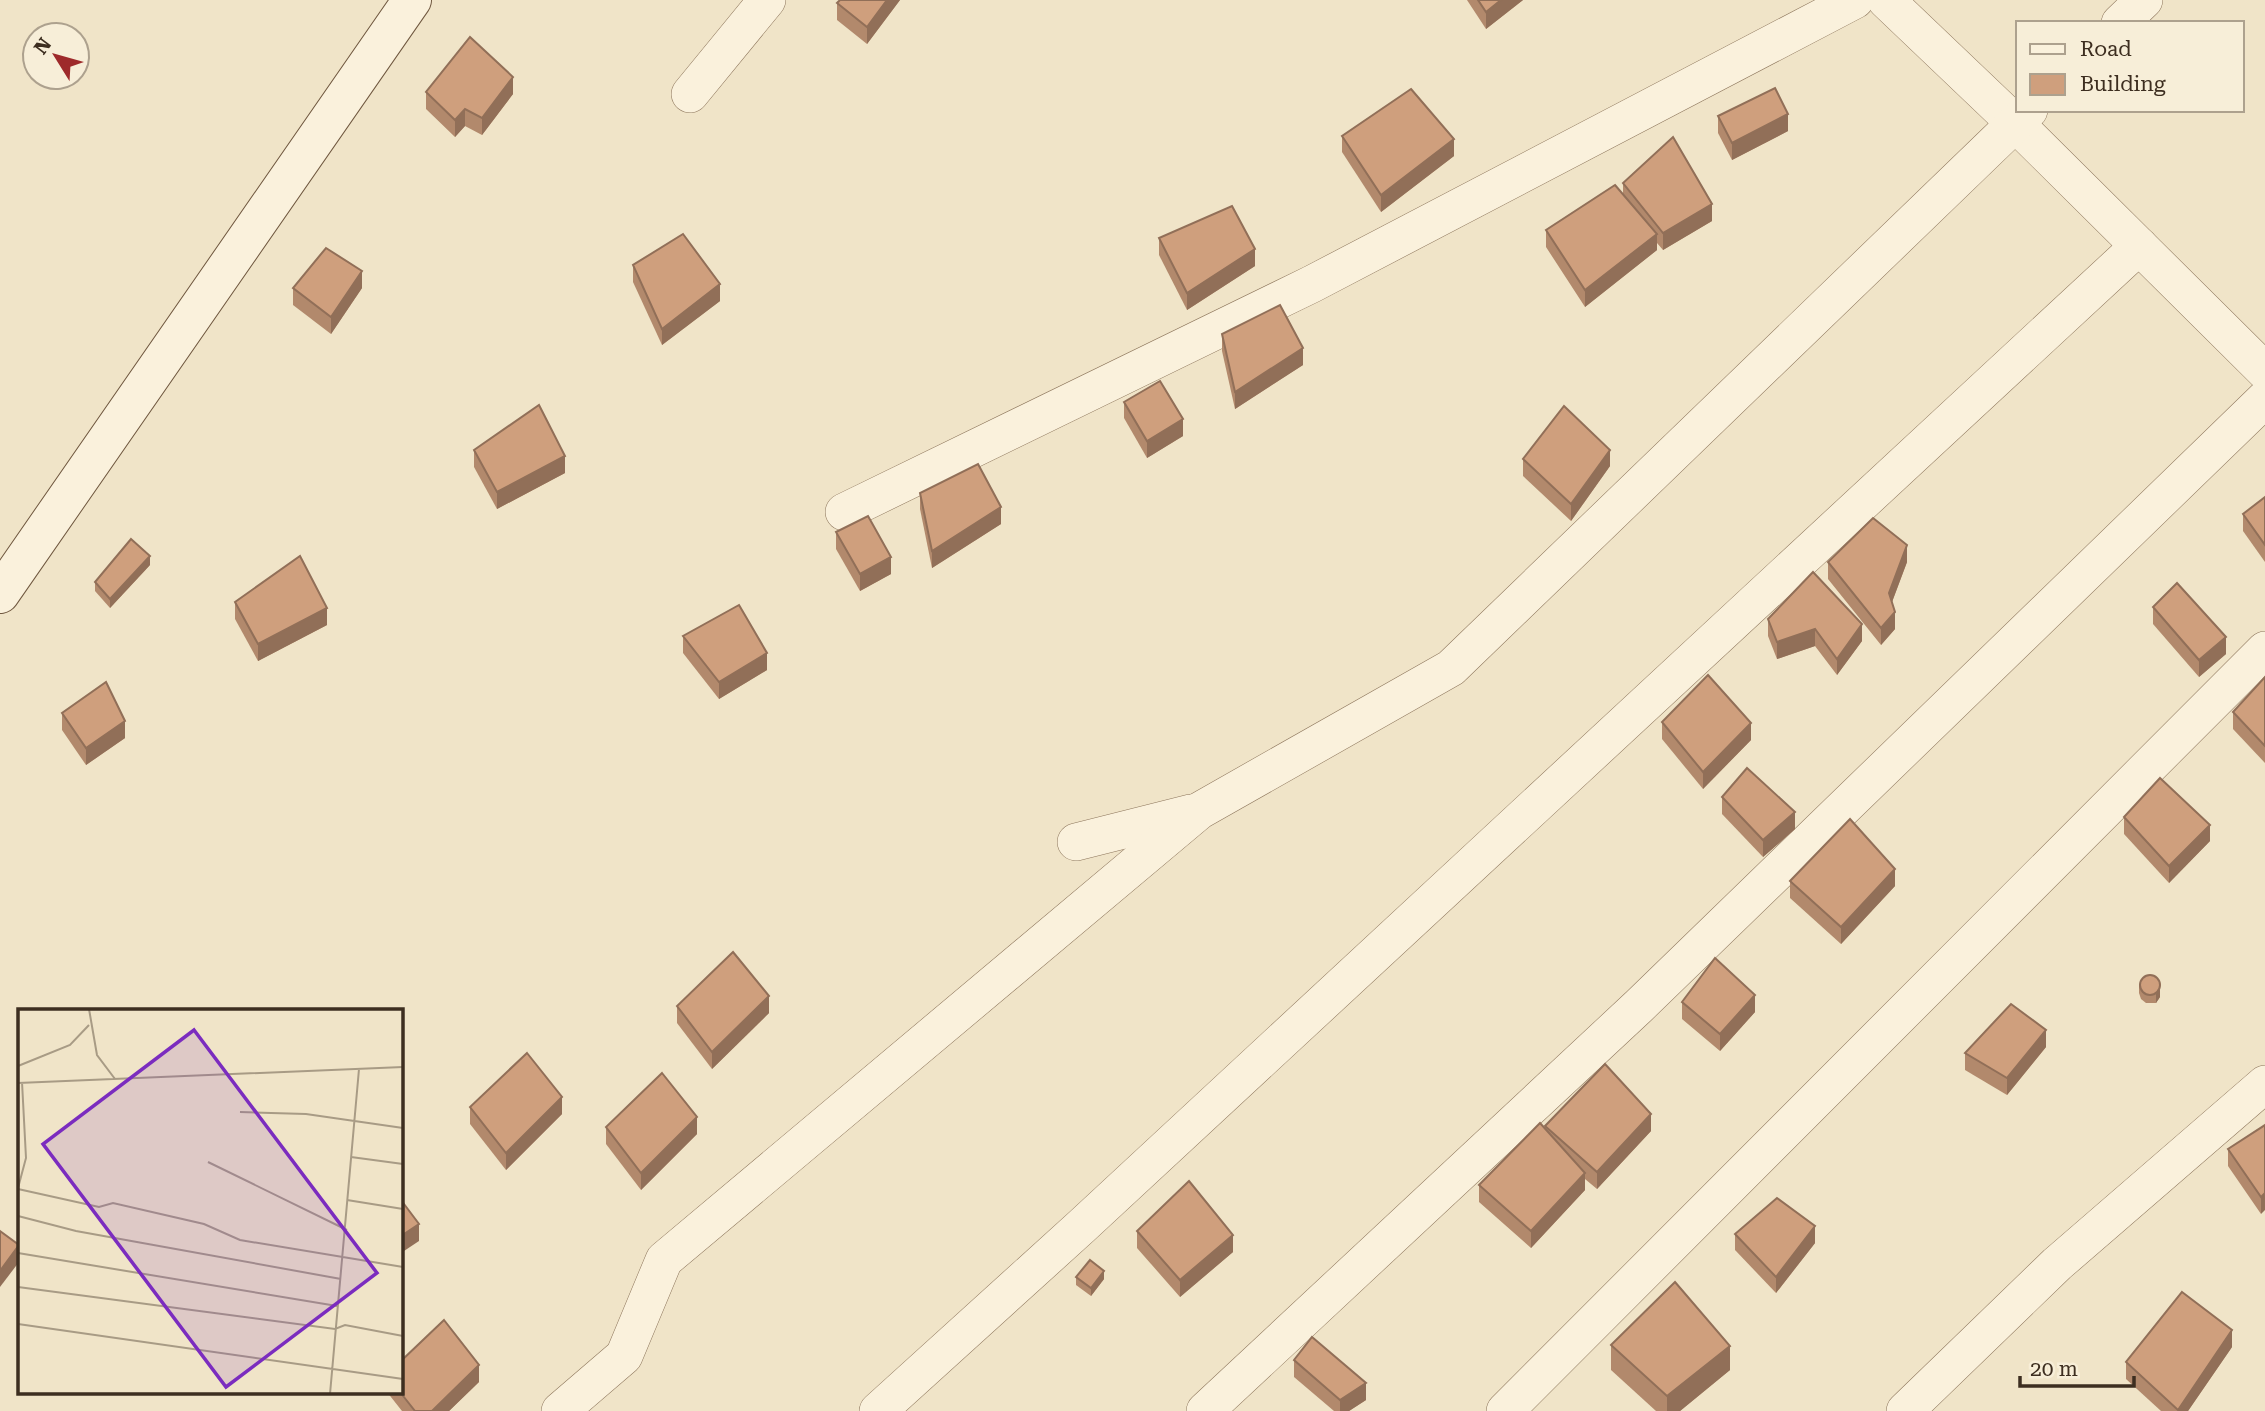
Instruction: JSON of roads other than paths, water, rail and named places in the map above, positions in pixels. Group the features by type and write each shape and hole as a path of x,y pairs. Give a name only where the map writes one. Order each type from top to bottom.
{"street":[{"path":"0,594 412,0"},
{"path":"690,94 767,0"},
{"path":"844,512 1311,284 1854,0"},
{"path":"1886,0 2016,112"},
{"path":"2122,21 2144,0"},
{"path":"560,1411 624,1356 664,1260 1199,811 1451,668 2022,117 2139,246 2265,371"},
{"path":"878,1411 1132,1180 2139,246"},
{"path":"1205,1411 1639,1006 2265,399"},
{"path":"1505,1411 2265,650"},
{"path":"1076,842 1199,811"},
{"path":"1905,1411 2057,1264 2265,1084"}]}
